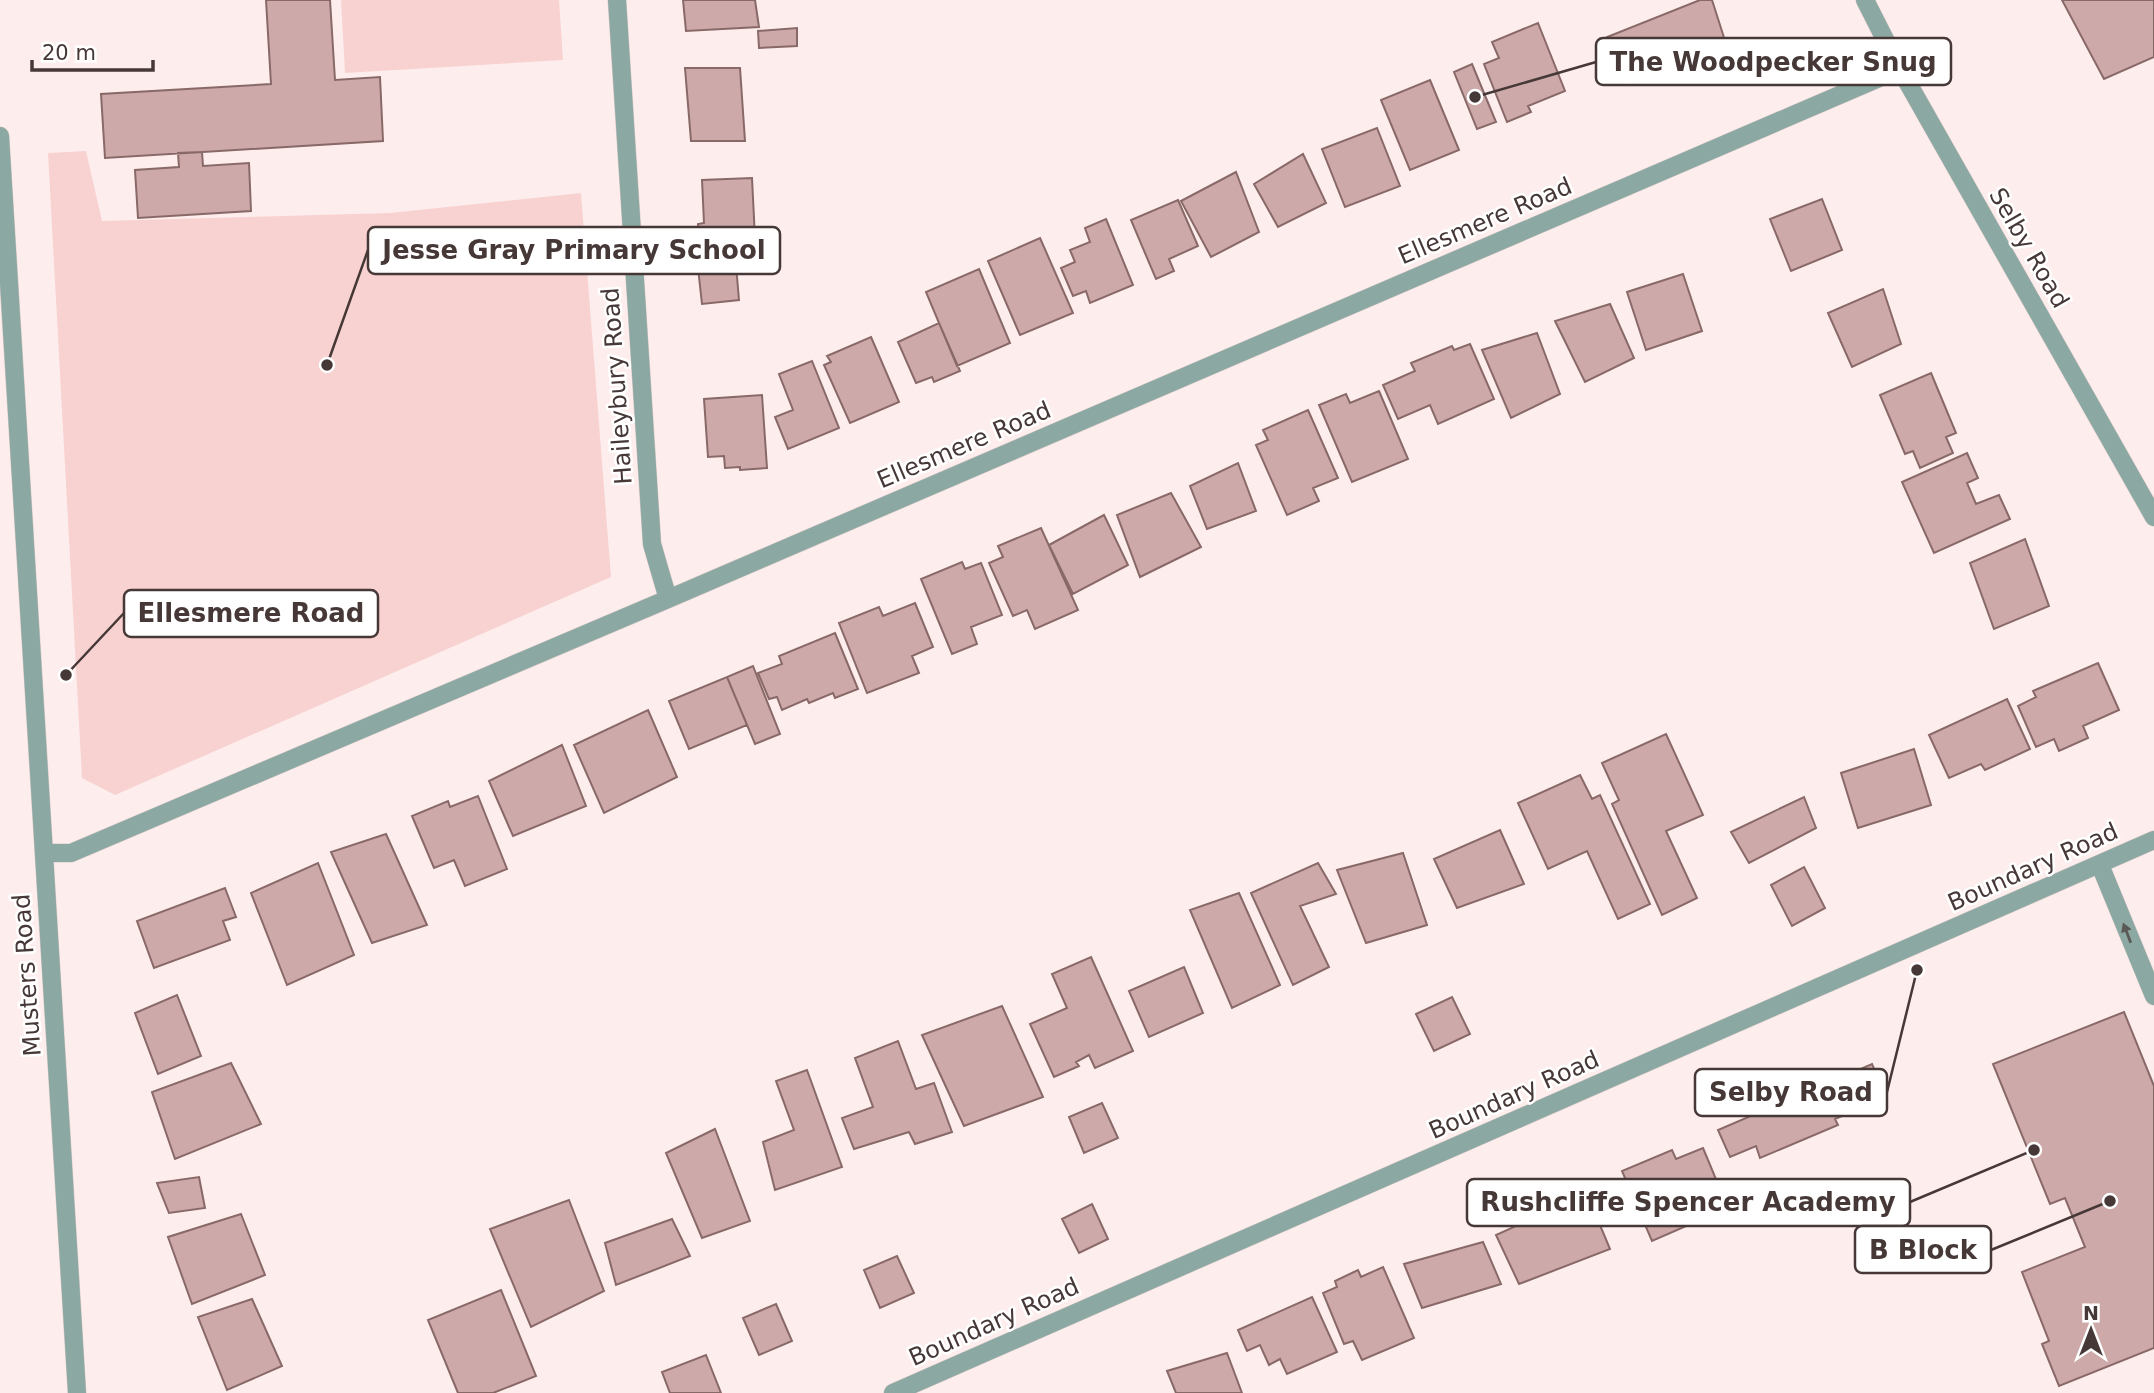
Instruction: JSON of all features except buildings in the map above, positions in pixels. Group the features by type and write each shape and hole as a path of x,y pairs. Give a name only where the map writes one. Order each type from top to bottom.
{"street":[{"name":"Haileybury Road","path":"617,0 652,544 668,599"},
{"name":"Selby Road","path":"1866,0 1900,69 2154,517"},
{"name":"Ellesmere Road","path":"44,853 71,853 1900,69"},
{"name":"Musters Road","path":"0,136 77,1393"},
{"name":"Boundary Road","path":"893,1393 2154,840"},
{"path":"2100,865 2154,996"}],"shaded area":[{"path":"341,0 559,0 563,60 345,73"},
{"path":"86,151 102,221 390,213 581,193 611,577 115,795 82,778 48,153"}],"place":[{"name":"The Woodpecker Snug","path":"1475,97"},
{"name":"Jesse Gray Primary School","path":"327,365"},
{"name":"Ellesmere Road","path":"66,675"},
{"name":"Selby Road","path":"1917,970"},
{"name":"Rushcliffe Spencer Academy","path":"2034,1150"},
{"name":"B Block","path":"2110,1201"}]}
